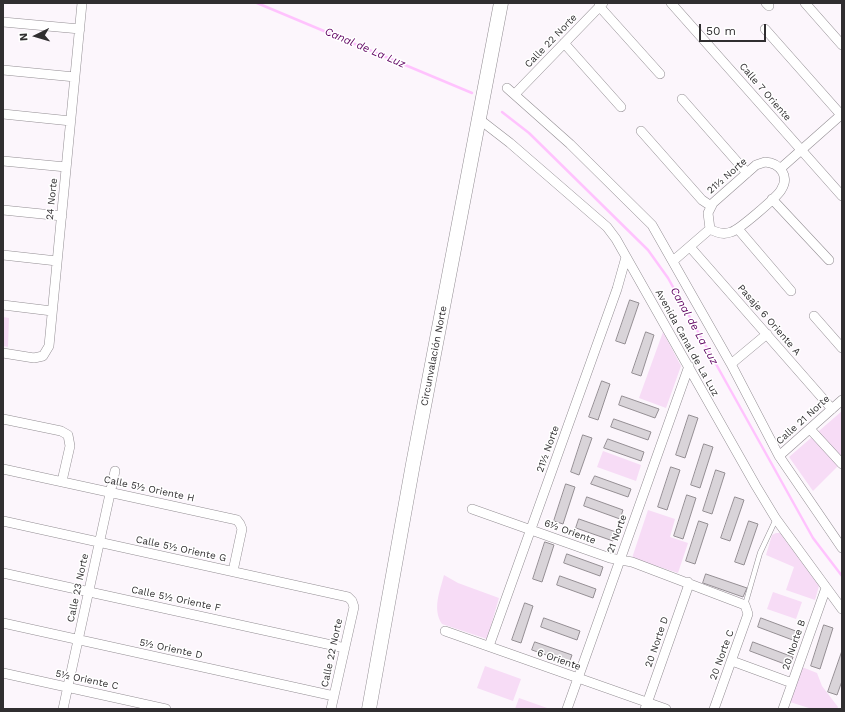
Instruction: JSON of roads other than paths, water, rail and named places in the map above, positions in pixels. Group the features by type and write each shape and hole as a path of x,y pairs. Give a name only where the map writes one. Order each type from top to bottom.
{"main road":[{"name":"Circunvalación Norte","path":"369,709 413,464 501,3"}],"street":[{"name":"24 Norte","path":"3,353 34,358 43,356 49,346 82,3"},
{"name":"Calle 7 Oriente","path":"671,3 842,196"},
{"path":"805,3 842,45"},
{"path":"601,5 660,74"},
{"name":"Calle 22 Norte","path":"515,94 601,5"},
{"path":"3,22 80,29"},
{"path":"673,261 710,229 724,234 738,229 780,192 784,185 784,176 781,168 842,115 765,29"},
{"path":"564,43 621,107"},
{"path":"3,70 75,78"},
{"path":"507,88 549,124 644,215 673,261 731,364 779,456 842,548"},
{"path":"682,99 747,173"},
{"path":"3,114 71,121"},
{"name":"Avenida Canal de La Luz","path":"479,119 504,138 607,227 616,239 689,366 732,446 776,519 842,609"},
{"path":"641,131 702,200 710,206"},
{"path":"3,161 66,167"},
{"name":"21½ Norte","path":"710,229 708,217 710,206 756,165 765,162 774,164 781,168"},
{"path":"772,199 829,260"},
{"path":"3,210 62,216"},
{"path":"738,229 791,291"},
{"name":"Pasaje 6 Oriente A","path":"690,247 832,409"},
{"path":"3,255 57,261"},
{"name":"21½ Norte","path":"489,646 617,289 626,257"},
{"path":"3,305 52,311"},
{"path":"814,316 842,348"},
{"path":"731,364 767,334"},
{"name":"21 Norte","path":"567,709 689,366"},
{"name":"Calle 21 Norte","path":"779,456 842,400"},
{"path":"3,419 66,433 71,442 62,482"},
{"path":"810,429 842,464"},
{"name":"Calle 5½ Oriente H","path":"3,469 237,520 242,529 233,571"},
{"name":"Calle 23 Norte","path":"63,709 115,471"},
{"name":"6½ Oriente","path":"472,509 610,558 632,562 688,582 692,586 746,607"},
{"name":"Calle 5½ Oriente G","path":"3,522 344,595 352,601"},
{"name":"Calle 5½ Oriente F","path":"3,573 345,648"},
{"name":"20 Norte D","path":"646,706 688,587 688,582"},
{"name":"20 Norte B","path":"783,709 826,588"},
{"name":"Calle 22 Norte","path":"331,709 354,607 352,601"},
{"name":"20 Norte C","path":"714,709 748,614 746,607"},
{"name":"5½ Oriente D","path":"3,623 334,696"},
{"name":"6 Oriente","path":"445,631 578,678 646,706 666,709"},
{"path":"732,661 792,683"},
{"name":"5½ Oriente C","path":"3,673 166,709"}],"lane":[{"path":"746,607 760,553 776,519"}],"waterway":[{"name":"Canal de La Luz","path":"257,3 472,93"},
{"name":"Canal de La Luz","path":"502,112 529,133 648,250 668,278 813,538 842,576"}]}
